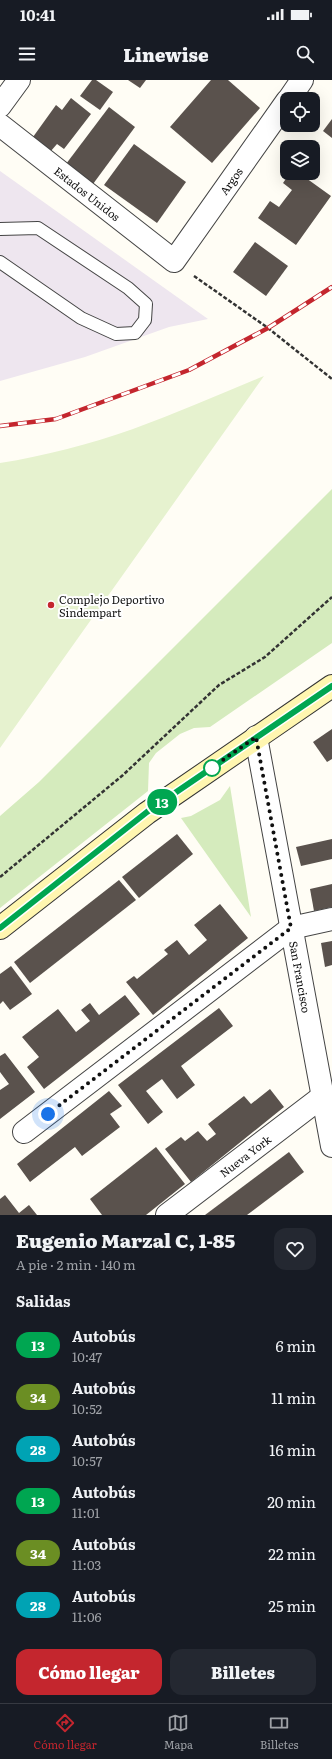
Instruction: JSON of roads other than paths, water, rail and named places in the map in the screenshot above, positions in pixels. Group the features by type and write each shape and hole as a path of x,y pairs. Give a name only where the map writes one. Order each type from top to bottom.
{"main road":[{"path":"0,928 147,812 332,686"}],"street":[{"path":"0,106 19,80"},
{"name":"Argos","path":"294,92 302,80"},
{"name":"Argos","path":"174,261 280,111"},
{"name":"Estados Unidos","path":"0,125 174,261"},
{"name":"San Francisco","path":"256,737 291,928 325,1087 332,1146"},
{"path":"24,1132 291,928 332,919"},
{"name":"Nueva York","path":"167,1215 325,1087"}],"lane":[{"path":"0,229 38,228 128,288 146,304 145,320 135,333 116,334 81,318 0,262"}],"railway":[{"path":"0,426 56,419 189,370 268,328 332,287"}],"place":[{"name":"Complejo Deportivo Sindempart","path":"51,605"}]}
